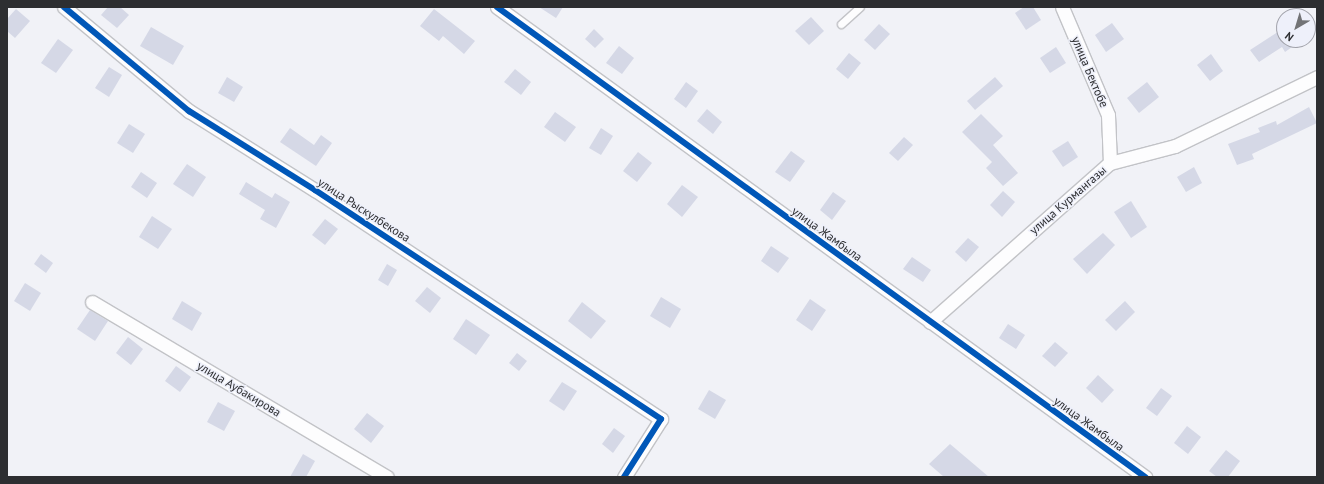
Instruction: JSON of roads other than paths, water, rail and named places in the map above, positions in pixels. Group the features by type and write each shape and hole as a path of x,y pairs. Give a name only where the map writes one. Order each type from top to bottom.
{"street":[{"name":"улица Рыскулбекова","path":"64,7 189,111 315,190 661,419 624,477"},
{"name":"улица Бектобе","path":"1062,7 1108,115 1110,163"},
{"name":"улица Жамбыла","path":"503,9 930,322 1145,477"},
{"name":"улица Курмангазы","path":"930,322 1110,163 1175,146 1317,77"},
{"name":"улица Аубакирова","path":"92,302 386,477"}],"lane":[{"path":"841,24 860,7"}]}
